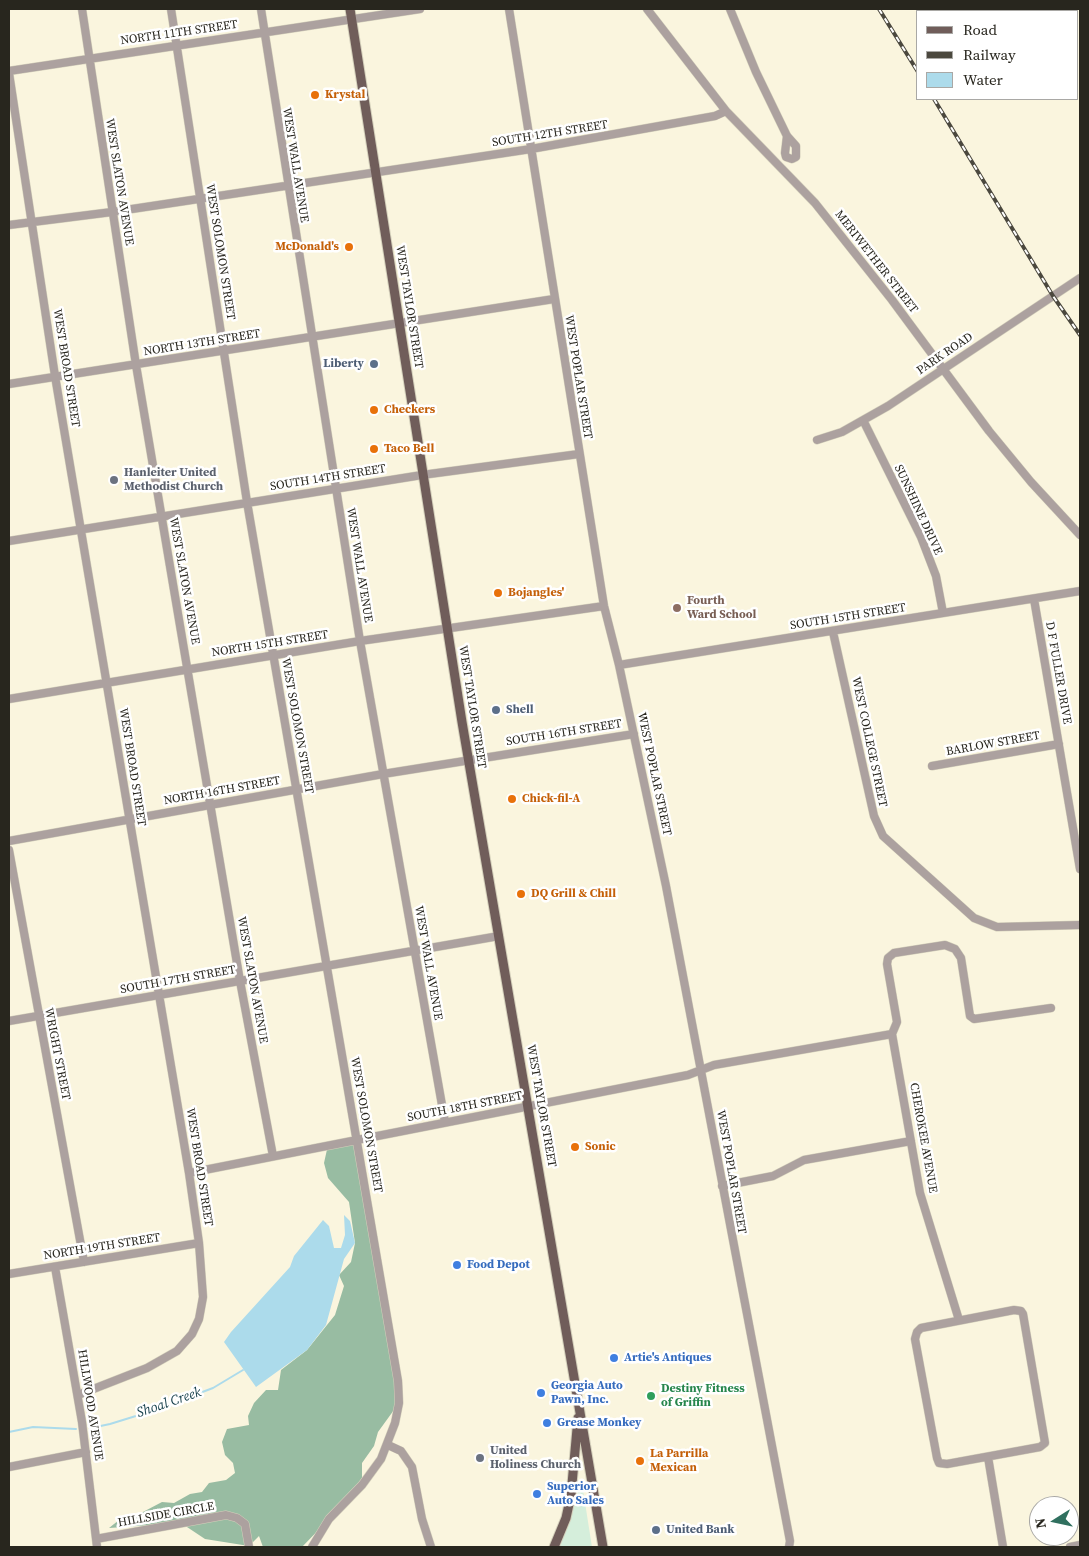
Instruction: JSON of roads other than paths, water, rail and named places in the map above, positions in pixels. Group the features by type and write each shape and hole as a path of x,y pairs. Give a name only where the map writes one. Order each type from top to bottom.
{"main road":[{"name":"WEST TAYLOR STREET","path":"350,9 468,760 603,1547"},
{"path":"554,1547 564,1524 571,1495 580,1408"}],"street":[{"name":"WEST SLATON AVENUE","path":"82,9 112,212 161,516 240,981 273,1156"},
{"name":"WEST SOLOMON STREET","path":"171,9 248,502 398,1381 399,1403 388,1445 374,1470 329,1519 312,1547"},
{"name":"WEST WALL AVENUE","path":"261,9 287,186 360,641 445,1122"},
{"name":"NORTH 11TH STREET","path":"9,72 89,58 420,9"},
{"name":"WEST POPLAR STREET","path":"509,9 604,606 619,666 666,886 791,1545"},
{"name":"MERIWETHER STREET","path":"647,9 726,111 815,204 892,300 1025,475 1080,535"},
{"path":"730,9 756,72 787,136"},
{"name":"WEST BROAD STREET","path":"9,72 55,376 189,1173 199,1242 203,1296 199,1319 192,1334 178,1351 147,1368 78,1395"},
{"name":"SOUTH 12TH STREET","path":"9,224 112,212 531,149 715,116 726,111"},
{"name":"PARK ROAD","path":"817,440 842,432 888,406 1080,278"},
{"name":"NORTH 13TH STREET","path":"9,384 554,299"},
{"name":"SUNSHINE DRIVE","path":"863,420 924,544 936,576 943,613"},
{"name":"SOUTH 14TH STREET","path":"9,541 422,474 579,454"},
{"name":"SOUTH 15TH STREET","path":"619,666 1080,591"},
{"name":"D F FULLER DRIVE","path":"1034,599 1059,744 1076,823 1080,869"},
{"path":"447,629 604,606"},
{"name":"NORTH 15TH STREET","path":"9,698 360,641 447,629"},
{"name":"WEST COLLEGE STREET","path":"833,632 874,816 883,836 974,918 997,927 1080,925"},
{"name":"SOUTH 16TH STREET","path":"468,760 634,734"},
{"name":"BARLOW STREET","path":"932,766 1059,744"},
{"name":"NORTH 16TH STREET","path":"9,841 210,804 468,760"},
{"name":"WRIGHT STREET","path":"9,850 84,1262"},
{"name":"SOUTH 17TH STREET","path":"9,1020 499,936"},
{"name":"CHEROKEE AVENUE","path":"958,1320 920,1193 892,1034 897,1022 887,964 888,958 894,953 946,944 955,949 962,958 970,1016 974,1019 1051,1008"},
{"name":"SOUTH 18TH STREET","path":"189,1173 688,1075 714,1065 892,1034"},
{"path":"722,1186 773,1176 804,1160 911,1140"},
{"name":"NORTH 19TH STREET","path":"9,1274 199,1242"},
{"name":"HILLWOOD AVENUE","path":"55,1267 78,1395 97,1543"},
{"path":"1014,1310 1021,1311 1045,1443 1040,1447 988,1457 947,1464 939,1463 915,1339 917,1332 921,1328 1014,1310"},
{"path":"388,1445 402,1452 412,1467 422,1519 431,1547"},
{"path":"9,1467 86,1452"},
{"path":"988,1457 1003,1547"},
{"name":"HILLSIDE CIRCLE","path":"97,1543 226,1515 237,1518 245,1524 249,1547"},
{"path":"1070,1547 1080,1545"}],"water":[{"path":"344,1215 350,1221 355,1243 344,1259 326,1325 307,1350 256,1387 224,1342 290,1267 294,1256 323,1220 329,1226 334,1248 341,1248 345,1235"}],"waterway":[{"name":"Shoal Creek","path":"91,1428 152,1411 213,1388 243,1370"},
{"name":"Shoal Creek","path":"9,1432 33,1427 76,1429"}],"railway":[{"path":"879,9 916,69"},
{"path":"935,100 1053,296 1080,335"}],"place":[{"name":"Krystal","path":"315,95"},
{"name":"McDonald's","path":"349,247"},
{"name":"Liberty","path":"374,364"},
{"name":"Checkers","path":"374,410"},
{"name":"Taco Bell","path":"374,449"},
{"name":"Hanleiter United Methodist Church","path":"114,480"},
{"name":"Bojangles'","path":"498,593"},
{"name":"Fourth Ward School","path":"677,608"},
{"name":"Shell","path":"496,710"},
{"name":"Chick-fil-A","path":"512,799"},
{"name":"DQ Grill & Chill","path":"521,894"},
{"name":"Sonic","path":"575,1147"},
{"name":"Food Depot","path":"457,1265"},
{"name":"Artie's Antiques","path":"614,1358"},
{"name":"Georgia Auto Pawn, Inc.","path":"541,1393"},
{"name":"Destiny Fitness of Griffin","path":"651,1396"},
{"name":"Grease Monkey","path":"547,1423"},
{"name":"United Holiness Church","path":"480,1458"},
{"name":"La Parrilla Mexican","path":"640,1461"},
{"name":"Superior Auto Sales","path":"537,1494"},
{"name":"United Bank","path":"656,1530"}]}
